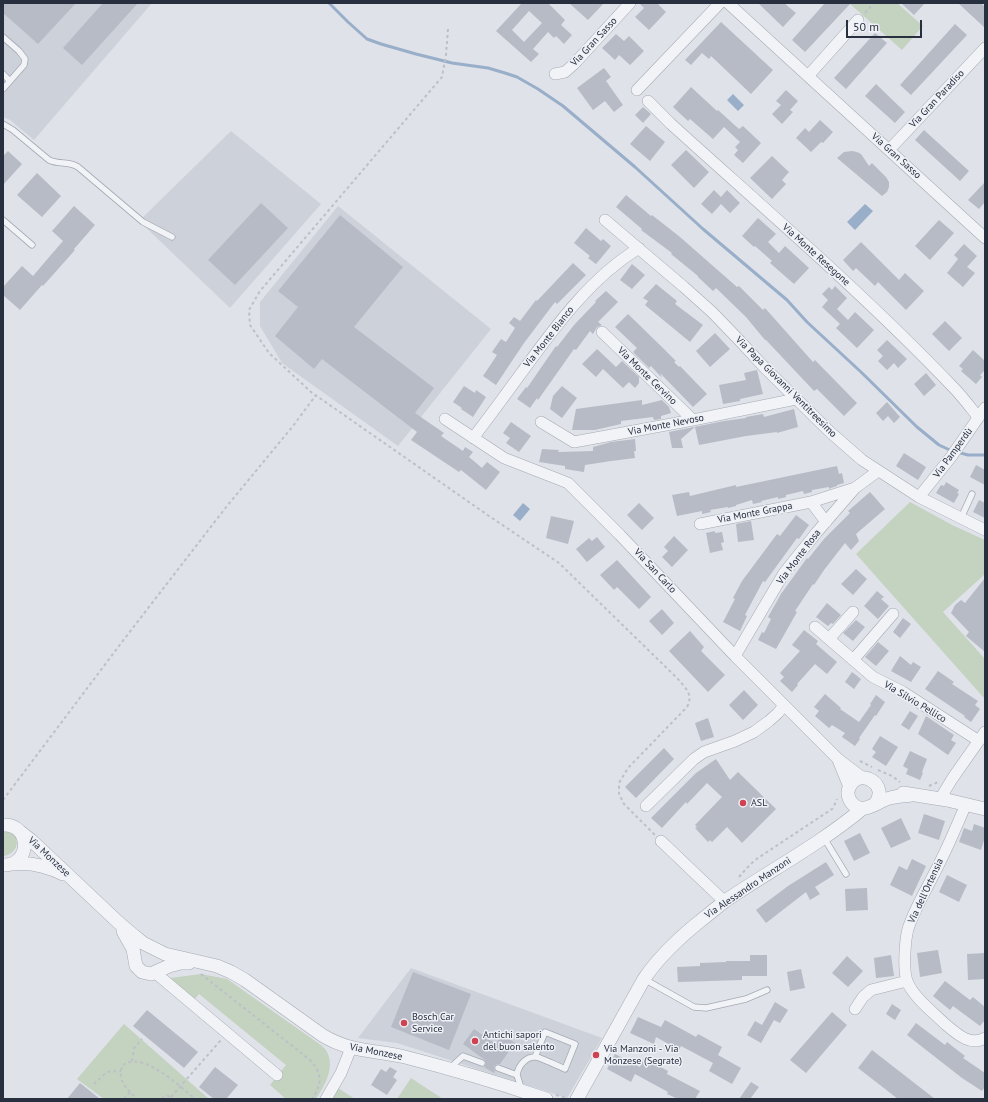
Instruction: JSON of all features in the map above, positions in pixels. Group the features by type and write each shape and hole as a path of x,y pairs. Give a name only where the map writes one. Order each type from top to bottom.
{"street":[{"name":"Via Gran Sasso","path":"555,74 565,72 574,64 630,3"},
{"path":"637,90 720,3"},
{"name":"Via Gran Sasso","path":"728,3 984,236"},
{"path":"808,76 858,20"},
{"name":"Via Gran Paradiso","path":"889,150 985,48"},
{"name":"Via Monte Resegone","path":"648,101 671,124 861,296 954,388 982,412"},
{"name":"Via Papa Giovanni Ventitreesimo","path":"605,220 712,312 796,399 862,460 919,497 985,530"},
{"name":"Via Monte Bianco","path":"473,438 543,344 570,311 614,266 639,248"},
{"name":"Via Monte Cervino","path":"602,332 693,420"},
{"name":"Via Monte Nevoso","path":"541,422 574,442 796,399"},
{"name":"Via Pamperdù","path":"919,497 960,445 982,412"},
{"name":"Via San Carlo","path":"445,419 504,458 568,483 620,535 735,656 838,759 863,778"},
{"name":"Via Monte Rosa","path":"735,656 784,573 855,488 878,471"},
{"name":"Via Monte Grappa","path":"700,524 811,502 855,488"},
{"path":"811,502 826,522"},
{"path":"829,639 853,612"},
{"path":"853,660 893,614"},
{"name":"Via Silvio Pellico","path":"815,627 873,677 903,692 982,737"},
{"path":"646,806 694,759 704,752 735,741 754,732 778,713 784,705"},
{"path":"940,799 952,779 982,737"},
{"name":"Via San Carlo","path":"838,759 849,787"},
{"path":"863,806 848,796 849,787 855,780 863,778 872,780 878,787 911,796"},
{"path":"863,806 878,797 878,787"},
{"path":"863,806 891,797 911,796 940,799 985,809"},
{"name":"Via dell'Ortensia","path":"907,982 905,956 908,930 966,804"},
{"name":"Via Alessandro Manzoni","path":"577,1099 644,979 660,958 674,944 724,902 843,825 863,806"},
{"name":"Via Monzese","path":"3,814 11,827 32,841 132,934 155,949 198,968"},
{"path":"6,865 18,860 22,855 24,848 22,835 11,827"},
{"path":"661,841 724,902"},
{"name":"Via Monzese","path":"6,865 29,864 48,868 65,875 79,885"},
{"name":"Via Monzese","path":"119,923 133,949 138,968 142,972 149,974 175,965 198,968 217,966 245,980 328,1038 341,1045 449,1068 546,1099"},
{"path":"135,960 137,954 146,947 155,949 161,955 162,961 160,967 156,971 159,976 278,1074"},
{"path":"855,1009 863,997 871,990 907,982 911,989 924,1003 961,1037 973,1041 978,1041 985,1038"},
{"path":"326,1099 341,1073 351,1048"}],"lane":[{"path":"3,37 19,51 25,60 24,65 3,89"},
{"path":"3,74 10,81"},
{"path":"3,124 13,130 49,160 56,163 70,164 78,167 143,222 172,237"},
{"path":"3,220 32,246"},
{"path":"961,518 972,494"},
{"path":"826,836 846,874"},
{"path":"644,979 694,1007 706,1008 746,999 767,990"},
{"path":"522,1091 517,1075 520,1065 524,1061 529,1058 536,1057 565,1069 575,1044 545,1032 536,1057"},
{"path":"449,1068 463,1056 482,1063"},
{"path":"498,1068 517,1075"}],"path":[{"path":"858,20 874,3"},
{"path":"448,30 445,68 442,77 260,291 249,310 250,325 269,353 316,394 489,516 559,563 688,690 690,698 687,707 628,768 618,786 620,797 624,804 661,841"},
{"path":"3,800 125,638 228,506 293,426 316,394"},
{"path":"854,759 892,776 898,782 905,783"},
{"path":"926,787 943,779"},
{"path":"198,968 201,974 310,1060 314,1065 320,1080 319,1086 312,1099"},
{"path":"162,1099 165,1096 171,1098 227,1033"},
{"path":"132,1062 134,1048 142,1039"},
{"path":"136,1099 123,1083 121,1076 121,1068 124,1064 132,1062 141,1062 153,1067 170,1078 195,1099"},
{"path":"94,1084 107,1072 121,1071"},
{"path":"124,1099 130,1092"}],"shaded area":[{"path":"3,3 152,3 34,140 10,120 3,117"},
{"path":"231,131 321,204 230,308 139,221"},
{"path":"338,206 491,329 398,446 282,363 260,326 260,302"},
{"path":"411,968 602,1038 567,1098 397,1043 358,1038"}],"green space":[{"path":"849,3 897,3 923,26 902,50"},
{"path":"910,502 952,525 985,540 985,574 943,612 985,659 984,698 856,554"},
{"path":"3,828 12,832 15,836 17,844 14,851 3,856"},
{"path":"201,974 227,979 324,1048 327,1052 330,1064 326,1082 316,1099 286,1099 270,1085 286,1065 199,994 194,1000 170,978"},
{"path":"124,1024 209,1099 104,1099 77,1079"},
{"path":"411,1078 443,1099 397,1099"},
{"path":"338,1088 355,1099 332,1099"}],"water":[{"path":"733,94 744,105 738,111 727,100"},
{"path":"865,204 873,211 855,230 847,222"},
{"path":"523,503 530,509 520,521 513,515"}],"building":[{"path":"3,3 76,3 38,44 3,13"},
{"path":"103,3 138,3 82,65 63,48"},
{"path":"520,3 548,3 565,20 561,25 572,35 564,44 556,36 554,38 548,32 533,49 539,54 531,62 496,31 521,4","holes":["529,11 542,23 524,42 512,30"]},
{"path":"569,3 604,3 588,20"},
{"path":"639,3 657,3 666,12 649,30 635,17 644,8"},
{"path":"758,3 784,3 796,13 783,27"},
{"path":"825,3 851,3 805,52 792,40"},
{"path":"901,3 925,3 914,15"},
{"path":"958,3 981,3 985,7 985,28"},
{"path":"721,22 773,70 751,94 711,56 709,59 702,53 691,65 685,60"},
{"path":"955,24 967,35 911,95 900,85"},
{"path":"875,33 887,43 846,89 834,78"},
{"path":"616,34 624,41 629,36 644,51 630,65 619,55 615,60 602,48"},
{"path":"604,68 611,77 606,81 623,105 614,112 605,101 593,110 577,88"},
{"path":"876,84 905,112 895,123 865,96"},
{"path":"691,87 739,129 743,126 761,143 743,163 734,155 738,150 735,147 740,142 724,127 713,139 690,119 688,121 673,107"},
{"path":"786,90 798,101 790,110 793,112 782,124 772,114 781,105 776,101"},
{"path":"643,107 651,114 643,123 635,115"},
{"path":"820,120 833,132 823,143 821,142 811,152 796,138 805,128 809,132"},
{"path":"646,126 665,142 650,161 630,144"},
{"path":"924,130 969,171 960,181 915,140"},
{"path":"686,150 709,172 694,188 671,165"},
{"path":"8,151 22,164 3,185 3,156"},
{"path":"852,151 861,154 869,166 872,163 886,177 889,182 889,187 887,192 882,196 837,158 844,152"},
{"path":"772,156 789,172 782,180 786,184 772,199 750,178"},
{"path":"37,173 61,196 42,217 17,195"},
{"path":"985,182 985,202 979,209 968,200"},
{"path":"714,190 721,197 727,190 740,203 730,213 721,204 712,214 701,204"},
{"path":"626,195 651,216 652,215 680,237 737,287 739,286 763,310 765,308 813,362 815,360 857,403 844,416 817,389 814,391 765,340 746,317 716,288 713,291 698,276 671,254 672,253 641,230 642,229 616,207"},
{"path":"261,203 288,228 235,285 208,260"},
{"path":"74,206 95,225 74,249 75,250 20,310 3,295 3,287 22,266 33,276 63,241 52,231"},
{"path":"340,215 403,267 354,327 434,388 415,413 444,433 441,436 463,451 465,447 473,452 469,457 482,468 487,462 500,472 486,490 461,470 459,472 411,440 417,432 322,359 314,369 275,336 298,307 278,291"},
{"path":"758,218 776,234 768,242 779,253 785,246 809,268 794,284 770,263 772,261 742,236"},
{"path":"939,220 954,233 930,260 915,246"},
{"path":"586,228 601,241 603,239 611,246 596,264 588,258 590,256 574,243"},
{"path":"861,242 899,280 905,273 924,291 906,310 878,282 875,286 856,268 853,271 843,260"},
{"path":"964,244 977,256 967,267 975,273 963,287 947,273 958,259 954,255"},
{"path":"573,263 586,275 557,304 555,302 524,343 496,385 483,376 497,355 492,352 501,339 506,342 515,328 509,323 514,317 520,321 536,300 537,301"},
{"path":"632,264 645,275 632,289 620,280"},
{"path":"656,284 677,301 675,304 703,325 690,342 645,305 648,301 643,298"},
{"path":"835,286 847,298 837,309 848,320 855,312 874,330 857,348 836,328 840,324 822,307 828,300 822,294 829,287 832,290"},
{"path":"606,291 618,302 598,322 602,325 597,327 593,334 590,331 576,350 574,349 538,400 537,398 530,408 517,399 526,387 527,388 556,346 557,347 574,325 596,302 595,301"},
{"path":"628,314 707,394 693,407 660,373 662,378 651,366 649,368 633,352 637,348 615,327"},
{"path":"945,321 962,338 949,351 932,334"},
{"path":"715,333 730,349 710,367 696,351"},
{"path":"887,340 907,359 898,368 894,363 887,370 878,361 883,356 877,350"},
{"path":"597,349 616,367 622,361 639,377 639,383 635,388 629,382 623,388 603,369 596,377 582,364"},
{"path":"973,350 985,361 985,370 980,375 982,377 976,384 961,371 963,369 959,366"},
{"path":"757,370 763,394 740,399 740,401 723,404 719,385 746,380 744,373"},
{"path":"926,373 936,385 924,396 914,384"},
{"path":"464,386 475,393 476,390 486,397 473,417 453,402"},
{"path":"562,386 577,398 562,418 550,409 553,396"},
{"path":"642,400 642,405 662,400 669,407 671,413 661,416 661,419 654,420 653,417 621,421 621,424 595,430 572,430 576,409"},
{"path":"887,402 900,417 894,423 888,416 883,421 876,413"},
{"path":"794,409 798,427 777,433 746,436 699,445 695,427 681,439 683,448 672,448 669,432 724,421 746,418 763,414 764,417"},
{"path":"511,422 531,436 519,452 506,443 510,438 503,433"},
{"path":"635,439 635,458 585,465 584,472 565,469 565,466 539,462 542,449 559,450 558,452 593,451 593,447 611,442"},
{"path":"904,453 926,467 918,480 896,466"},
{"path":"976,465 985,470 985,485 970,477"},
{"path":"837,466 839,474 842,473 844,483 829,489 829,487 812,490 812,492 804,494 803,491 786,495 786,497 778,499 778,497 753,504 752,500 728,508 710,510 711,512 702,514 702,511 677,516 672,495 689,492 690,496 736,485 736,487"},
{"path":"946,482 959,490 957,493 959,494 954,503 936,493 941,485 944,486"},
{"path":"870,492 885,509 856,534 859,541 851,550 845,543 814,585 813,584 795,611 797,612 776,649 758,640 762,632 764,633 771,619 768,617 781,594 807,558 808,559 824,539 850,513 848,511"},
{"path":"979,500 985,503 985,518 973,512"},
{"path":"639,503 654,518 642,530 627,515"},
{"path":"796,515 809,525 799,539 797,538 765,582 763,581 745,615 747,616 740,631 723,622 735,599 733,598 742,581 777,534 780,536"},
{"path":"551,516 574,521 568,544 546,538"},
{"path":"751,521 754,540 738,542 736,524"},
{"path":"715,531 715,533 722,532 724,542 721,543 723,550 710,553 706,533"},
{"path":"674,536 688,550 672,567 662,557 668,551 664,547"},
{"path":"597,537 605,547 587,562 576,549 589,538 592,541"},
{"path":"617,560 651,597 639,609 617,587 614,590 600,575"},
{"path":"856,569 867,579 853,595 841,584"},
{"path":"985,578 985,652 966,636 969,632 951,613 955,605 961,600 965,603"},
{"path":"877,591 884,597 881,599 889,606 878,619 864,606"},
{"path":"827,603 841,615 833,624 831,623 828,626 816,617"},
{"path":"662,609 674,623 662,635 649,621"},
{"path":"903,618 911,624 900,638 893,632"},
{"path":"856,620 865,627 853,641 843,633"},
{"path":"804,630 818,641 816,644 837,662 827,674 815,664 797,684 798,685 792,692 780,681 784,677 780,673 800,651 792,645"},
{"path":"690,631 704,647 701,651 725,675 708,692 669,651"},
{"path":"878,642 889,651 876,666 865,657"},
{"path":"900,656 911,665 913,662 921,667 911,682 891,671"},
{"path":"938,671 954,682 952,684 978,701 975,705 980,709 971,722 964,717 965,716 925,689"},
{"path":"852,672 861,679 854,689 845,682"},
{"path":"744,690 758,705 743,720 729,705"},
{"path":"825,694 841,708 840,709 859,722 876,695 885,702 859,738 860,739 855,746 842,737 845,733 832,725 829,728 815,716 819,711 814,707"},
{"path":"910,711 918,716 909,730 901,725"},
{"path":"926,716 954,735 951,740 956,743 948,755 918,734"},
{"path":"708,718 714,737 701,741 695,723"},
{"path":"880,736 898,747 886,766 872,757 876,752 872,749"},
{"path":"664,748 674,759 636,798 625,787"},
{"path":"910,751 927,759 920,780 906,774 908,769 903,766"},
{"name":"ASL","path":"716,759 730,780 738,772 776,809 742,843 727,827 712,842 710,840 708,842 695,828 697,827 695,825 722,797 707,783 687,804 686,802 662,828 651,818 696,773"},
{"path":"924,814 945,821 939,840 918,833"},
{"path":"901,818 911,839 891,848 881,828"},
{"path":"974,824 985,828 985,837 981,850 959,842 964,828 972,831"},
{"path":"860,833 870,853 854,861 844,841"},
{"path":"912,859 926,866 912,896 890,885 899,866 907,870"},
{"path":"826,862 834,875 815,887 820,894 810,900 806,892 766,923 756,910 788,886"},
{"path":"947,875 967,885 959,902 939,892"},
{"path":"867,888 868,910 846,911 845,889"},
{"path":"938,950 942,973 920,977 917,953"},
{"path":"985,953 985,979 968,980 967,954"},
{"path":"750,955 767,955 767,976 742,976 742,980 678,982 677,967 700,966 700,963 750,961"},
{"path":"891,955 894,976 876,978 874,958"},
{"path":"847,956 863,971 848,987 832,973"},
{"path":"801,969 805,988 790,991 787,972"},
{"path":"413,972 471,994 449,1050 391,1027"},
{"path":"945,981 970,1000 973,997 985,1007 985,1020 980,1026 953,1006 950,1010 933,996"},
{"path":"775,1002 788,1010 780,1023 774,1020 761,1043 747,1035 755,1021 762,1025"},
{"path":"892,1004 901,1010 895,1020 886,1014"},
{"path":"147,1010 198,1052 184,1068 133,1026"},
{"path":"832,1012 847,1025 806,1073 790,1060"},
{"path":"638,1017 661,1027 665,1020 696,1037 698,1034 722,1047 718,1055 741,1068 732,1084 709,1071 713,1063 681,1046 679,1050 656,1037 654,1044 630,1033"},
{"path":"916,1023 945,1045 947,1042 965,1056 963,1058 985,1073 985,1087 982,1091 962,1078 907,1035"},
{"path":"474,1029 496,1044 502,1034 515,1043 500,1064 494,1066 494,1073 484,1067 486,1064 485,1060 463,1044"},
{"path":"872,1050 935,1099 898,1099 858,1068"},
{"path":"615,1054 640,1067 644,1058 668,1071 667,1074 700,1091 695,1099 678,1099 667,1094 668,1092 635,1074 631,1082 607,1069"},
{"path":"215,1067 238,1085 226,1099 214,1099 199,1087"},
{"path":"390,1067 397,1071 393,1077 397,1080 387,1095 371,1085 381,1069 386,1072"},
{"path":"751,1082 759,1087 750,1099 739,1099"},
{"path":"80,1083 100,1099 67,1099"}],"waterway":[{"path":"329,3 367,39 416,54 452,63 488,68 517,77 563,106 635,167 703,229 787,300 807,322 917,427 939,445 952,451"},
{"path":"957,452 968,455 985,455"}],"place":[{"name":"ASL","path":"743,803"},
{"name":"Bosch Car Service","path":"404,1023"},
{"name":"Antichi sapori del buon salento","path":"475,1041"},
{"name":"Via Manzoni - Via Monzese (Segrate)","path":"596,1055"}]}
